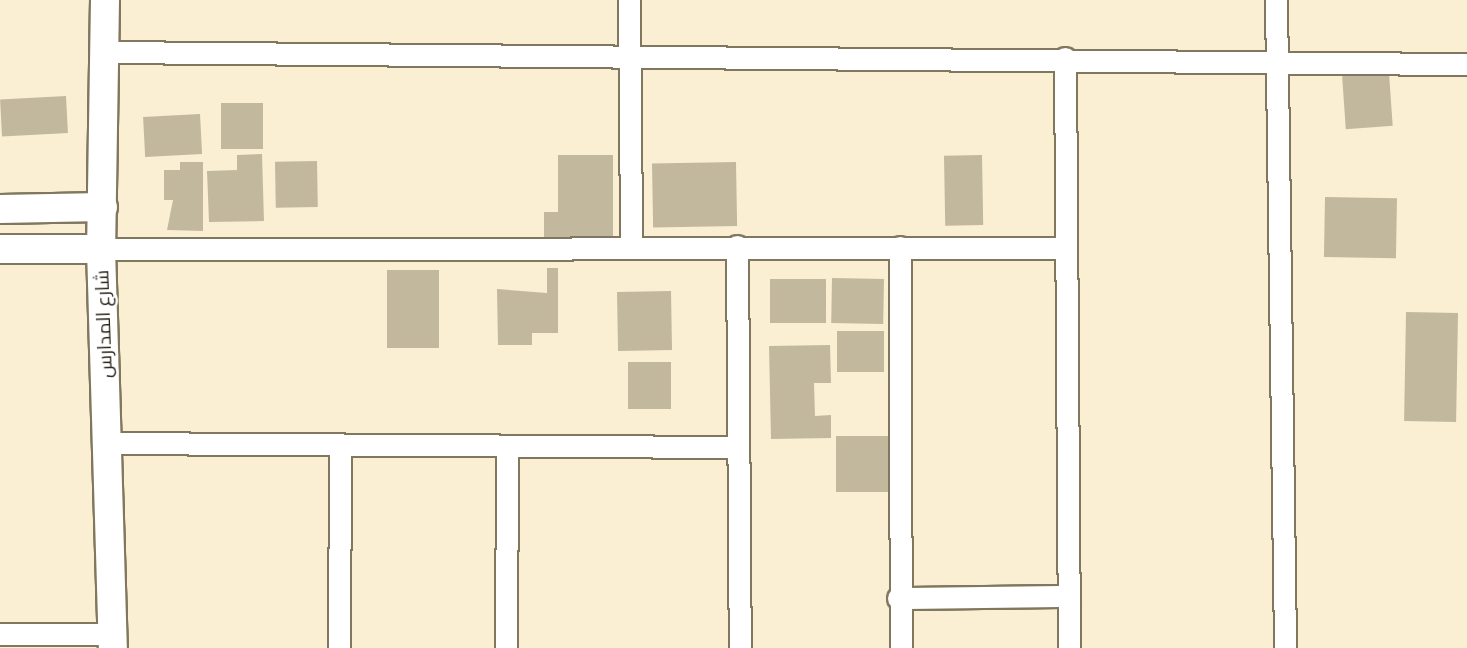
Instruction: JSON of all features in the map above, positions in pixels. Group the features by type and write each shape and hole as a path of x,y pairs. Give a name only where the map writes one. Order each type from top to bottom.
{"street":[{"name":"شارع المدارس","path":"105,0 107,52 102,248 112,641"},
{"path":"629,0 631,245"},
{"path":"1276,0 1285,648"},
{"path":"107,52 1276,59 1467,64"},
{"path":"1065,58 1064,248 1069,648"},
{"path":"0,209 103,207"},
{"path":"0,249 631,245 1064,248"},
{"path":"737,246 736,447 740,648"},
{"path":"900,247 898,598 901,648"},
{"path":"108,443 736,447"},
{"path":"339,648 340,445"},
{"path":"506,648 507,446"},
{"path":"898,598 1069,596"},
{"path":"0,634 112,641"}],"building":[{"path":"1389,73 1393,126 1346,129 1342,76"},
{"path":"66,96 68,133 2,136 0,99"},
{"path":"221,103 263,103 263,149 221,149"},
{"path":"200,114 202,154 145,157 143,117"},
{"path":"262,154 264,221 209,222 207,171 237,170 237,155"},
{"path":"558,155 613,155 613,238 544,238 544,212 558,212"},
{"path":"982,155 983,225 945,226 944,156"},
{"path":"317,161 318,207 276,208 275,162"},
{"path":"180,162 203,162 203,231 167,230 173,200 164,200 164,170 180,170"},
{"path":"736,162 737,226 653,227 652,163"},
{"path":"1325,197 1397,198 1396,258 1324,257"},
{"path":"547,268 558,268 558,333 532,333 532,345 498,345 497,289 547,293"},
{"path":"387,270 439,270 439,348 387,348"},
{"path":"832,278 884,279 883,324 831,323"},
{"path":"770,279 826,279 826,323 770,323"},
{"path":"671,291 672,350 618,351 617,292"},
{"path":"1406,312 1458,313 1456,422 1404,421"},
{"path":"837,331 884,331 884,372 837,372"},
{"path":"830,345 831,383 814,383 815,416 831,415 831,438 771,439 769,346"},
{"path":"628,362 671,362 671,409 628,409"},
{"path":"836,436 894,436 894,492 836,492"}]}
